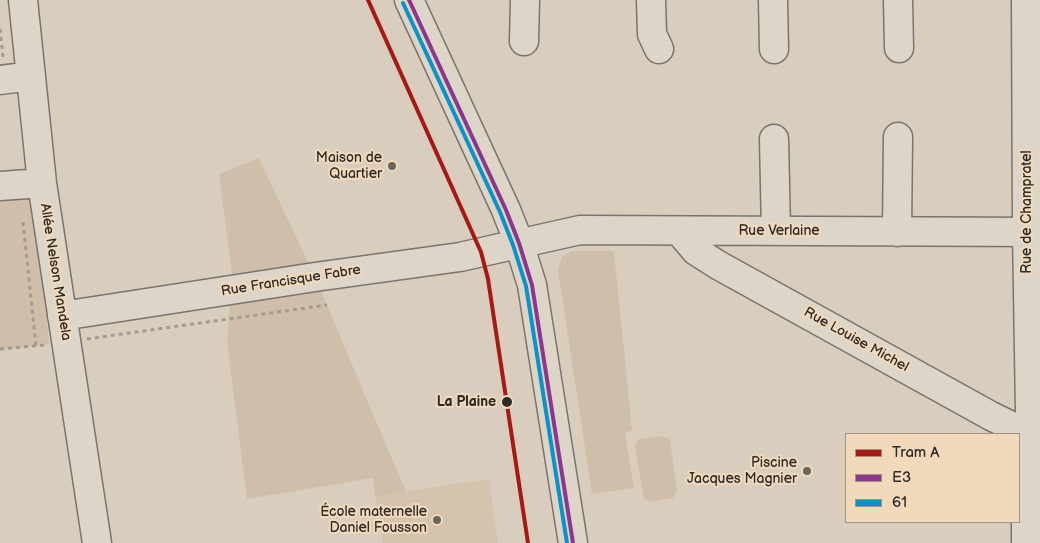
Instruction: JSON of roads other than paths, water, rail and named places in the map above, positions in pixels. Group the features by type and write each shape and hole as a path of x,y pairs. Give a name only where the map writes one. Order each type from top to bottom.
{"street":[{"name":"Allée Nelson Mandela","path":"23,0 42,183 97,543"},
{"path":"409,0 441,66 519,243 535,298 573,543"},
{"path":"524,41 525,0"},
{"path":"651,0 652,34 660,49"},
{"path":"773,0 774,49"},
{"path":"898,0 898,48"},
{"name":"Rue de Champratel","path":"1026,0 1033,232 1030,411 1034,438 1026,464 1026,543"},
{"path":"0,80 31,76"},
{"path":"897,232 898,137"},
{"path":"774,139 776,231"},
{"path":"0,186 42,183"},
{"name":"Rue Verlaine","path":"519,243 580,230 1033,232"},
{"name":"Rue Louise Michel","path":"679,231 696,251 718,265 1034,438"},
{"name":"Rue Francisque Fabre","path":"62,316 460,257 519,243"}],"tram line":[{"name":"A","path":"368,0 481,252 488,279 528,543"}],"place":[{"name":"Maison de Quartier","path":"392,166"},
{"name":"La Plaine","path":"507,402"},
{"name":"Piscine Jacques Magnier","path":"807,471"},
{"name":"École maternelle Daniel Fousson","path":"437,520"}]}
